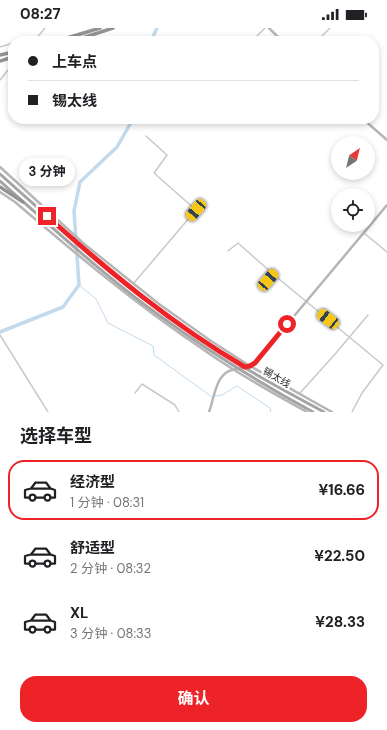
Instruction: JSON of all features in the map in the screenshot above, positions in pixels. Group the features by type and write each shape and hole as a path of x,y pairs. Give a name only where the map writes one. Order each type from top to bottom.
{"highway":[{"path":"74,36 100,28"},
{"path":"88,36 113,28"},
{"path":"0,187 23,202"}],"main road":[{"path":"269,28 277,36"},
{"path":"369,124 387,140"},
{"path":"0,167 70,234 81,241 133,284 211,341 250,366 332,412"},
{"name":"锡太线","path":"0,174 70,234 80,246 156,307 209,345 324,412"},
{"name":"锡太线","path":"0,181 81,253 159,315 239,369 313,412"},
{"path":"0,192 15,202 107,279 147,310 233,370 307,412"},
{"path":"209,412 218,382 222,376 233,370 250,366 259,358 387,205"}],"street":[{"path":"38,36 45,28"},
{"path":"257,36 265,28"},
{"path":"322,36 330,28"},
{"path":"0,80 8,70"},
{"path":"133,284 196,210 154,173 167,155 146,136"},
{"path":"364,233 387,252"},
{"path":"228,250 236,243 238,244 383,366 362,393 352,412"},
{"path":"261,288 273,274"},
{"path":"299,394 368,315"},
{"path":"0,335 48,412"},
{"path":"135,393 142,384 175,405 179,412"}],"waterway":[{"path":"153,36 157,28"},
{"path":"0,332 63,307 79,285 74,211 80,182 117,147 130,124"},
{"path":"79,285 96,299 108,323 153,346 154,355 212,397"},
{"path":"215,396 222,395 237,386 270,408 271,412"}],"route":[{"path":"47,216 104,266 156,307 209,345 245,367 255,363 287,324"}]}
